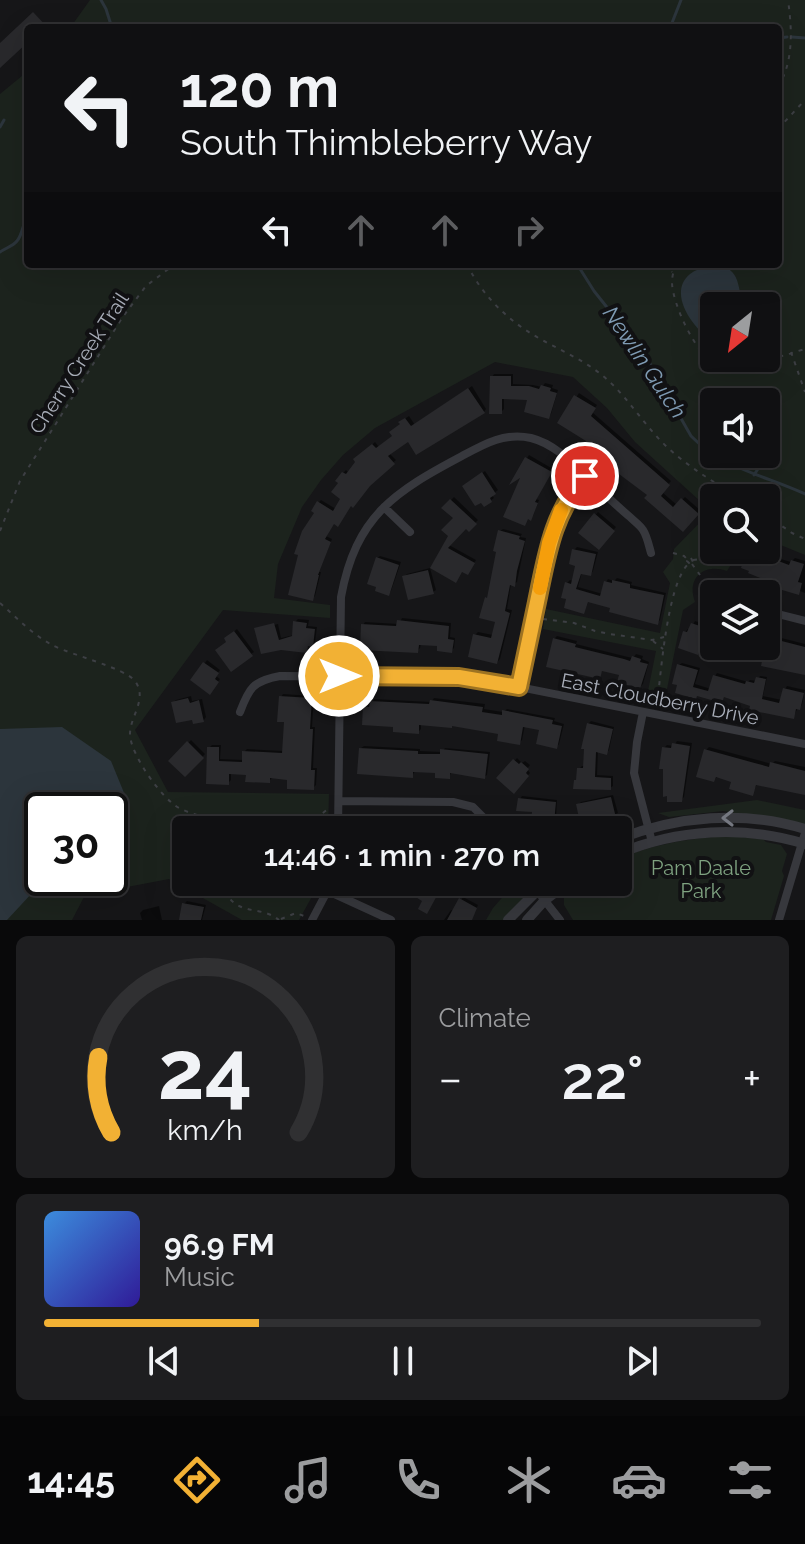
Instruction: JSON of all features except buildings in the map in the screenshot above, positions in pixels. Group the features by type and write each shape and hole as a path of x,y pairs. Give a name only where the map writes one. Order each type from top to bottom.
{"street":[{"path":"336,816 341,597 345,575 363,535 384,507 402,491 486,443 506,437 522,437 545,443 563,455 643,530 651,553"},
{"path":"519,687 549,543 563,508 585,476"},
{"path":"384,507 410,532"},
{"path":"780,615 805,621"},
{"name":"East Cloudberry Drive","path":"240,712 251,688 271,678 289,675 459,677 805,744"},
{"path":"643,712 634,773 652,842"},
{"path":"339,801 453,802 473,807 482,816"},
{"path":"632,834 689,820 730,818 769,820 804,837"},
{"path":"632,849 688,835 727,832 804,837"},
{"path":"779,920 804,837"},
{"path":"308,918 323,896"},
{"path":"348,896 391,920"},
{"path":"508,920 532,896"},
{"path":"541,896 560,920"},
{"path":"527,920 550,896"}],"path":[{"path":"782,79 790,56 788,0"},
{"path":"782,125 805,100"},
{"name":"Cherry Creek Trail","path":"0,531 20,481 122,318 146,286 170,268"},
{"path":"470,268 482,288 512,321 598,372 674,453 717,484"},
{"path":"669,268 673,273"},
{"path":"675,268 674,294 685,325 693,340 714,364 741,366 805,349"},
{"path":"791,352 805,392"},
{"path":"780,525 805,539"},
{"path":"673,553 684,556 700,575"},
{"path":"657,705 665,636 678,581 685,566 700,558"},
{"path":"0,603 18,621 49,643 119,670 133,679 140,696 131,727 132,744 151,780 165,798 198,816"},
{"path":"543,619 574,623 601,633 652,640 665,636"},
{"path":"652,640 663,649"},
{"path":"319,816 330,807"},
{"path":"228,896 246,909 280,920 296,913 308,918"}],"green space":[{"path":"90,0 805,0 805,555 780,545 780,484 700,484 700,501 635,442 607,408 573,377 495,362 375,428 343,455 302,507 278,564 274,598 330,605 330,618 223,610 135,730 168,792 329,794 328,816 172,816 172,881 128,887 128,792 24,792 24,896 84,896 72,920 0,920 0,94 24,74 24,268 782,268 782,24 73,24"},
{"path":"700,522 700,564 731,564 727,571 711,569 699,574 695,580 695,602 683,610 664,704 646,701 656,651 543,629 546,609 660,633 670,583 663,572 673,559 674,549"},
{"path":"757,800 805,810 805,825 723,811 669,817 658,813"},
{"name":"Pam Daale Park","path":"730,836 763,839 781,845 787,854 771,920 573,920 564,905 564,896 632,896 632,854 700,838"},
{"path":"199,896 312,896 299,920 242,920"},
{"path":"504,896 526,896 503,920 486,920"}],"shaded area":[{"path":"702,268 726,268 735,276 740,292 700,292 700,331 682,301 683,282"},
{"path":"62,727 111,761 124,792 24,792 24,896 29,896 7,920 0,920 0,729"}],"waterway":[{"path":"101,0 111,24"},
{"path":"672,24 681,0"},
{"path":"782,38 787,37"},
{"path":"792,37 805,38"},
{"path":"0,127 4,120"},
{"path":"0,252 17,241 24,225"},
{"name":"Newlin Gulch","path":"580,268 645,355 691,436 730,464 805,494"},
{"path":"754,475 759,468"}],"slow traffic":[{"path":"540,588 549,543 561,510"}],"route":[{"path":"339,676 459,677 519,687 549,543 563,508 585,476"}]}
